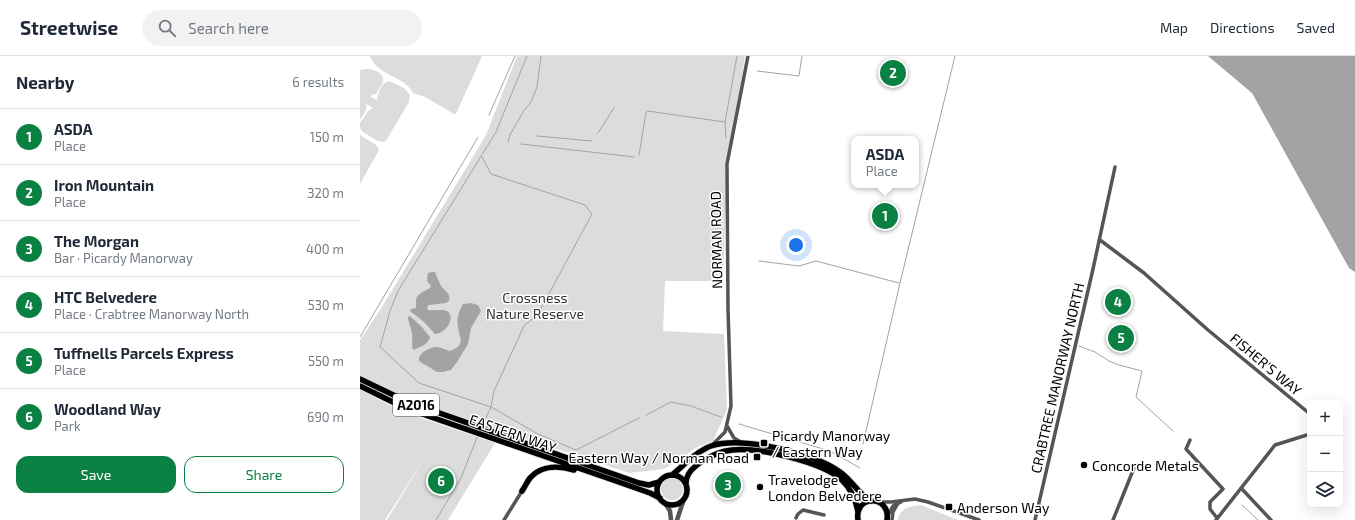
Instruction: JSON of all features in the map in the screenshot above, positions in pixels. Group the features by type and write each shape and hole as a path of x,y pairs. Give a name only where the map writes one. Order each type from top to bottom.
{"main road":[{"name":"EASTERN WAY","path":"360,379 408,402 475,426 487,433 660,498"},
{"name":"EASTERN WAY","path":"360,386 405,408 473,432 487,433 639,483 649,485 659,482"},
{"path":"858,520 857,506 852,492 842,480 834,474 782,455 757,451 730,450 710,457 691,470 688,475 686,484 687,491 684,499 675,504 665,503 660,498 657,491 659,482 665,476 672,474 710,446 726,443 743,443 787,450 828,464 841,472 856,486 864,498 877,502 885,508 889,519"},
{"path":"522,491 530,478 536,472 550,468 570,469 613,480"},
{"path":"672,474 680,477 686,484"},
{"path":"858,512 863,503 871,501"}],"street":[{"name":"NORMAN ROAD","path":"710,446 722,436 728,423 731,406 732,395 728,325 727,164 748,56"},
{"name":"CRABTREE MANORWAY NORTH","path":"1035,520 1100,240 1115,168"},
{"name":"FISHER'S WAY","path":"1100,240 1144,273 1208,330 1307,412"},
{"path":"728,423 734,438 743,443"},
{"path":"1190,440 1186,449 1222,489 1210,502 1210,509 1217,519 1275,445 1307,435"},
{"path":"1113,520 1134,468"},
{"path":"1241,488 1271,520"},
{"path":"504,520 522,491"},
{"path":"677,520 684,499"},
{"path":"877,502 915,499 979,520"},
{"path":"889,519 890,509 902,501"},
{"path":"665,503 670,511 670,520"},
{"path":"796,518 803,510 824,515"}],"green space":[{"path":"370,56 482,56 456,114 454,114 425,97 413,93 404,83 379,68"},
{"name":"Crossness Nature Reserve","path":"517,56 745,56 727,172 723,281 665,281 663,331 724,334 727,410 713,441 695,448 681,459 664,469 629,473 407,399 360,376 360,340 380,310 486,135"},
{"path":"366,69 380,73 383,79 383,82 376,94 371,95 371,97 377,100 382,86 389,81 404,88 410,95 409,102 384,142 378,141 363,132 360,128 360,123 368,111 373,108 366,104 366,110 360,120 360,70"},
{"path":"360,135 376,145 379,150 360,184"},
{"path":"360,390 403,412 495,443 448,520 387,520 425,457 385,520 360,520"},
{"path":"672,478 680,481 683,489 680,497 672,500 664,497 661,489 664,481"},
{"path":"921,505 958,520 898,520 901,512 906,508"}],"shaded area":[{"path":"1208,56 1355,56 1355,272 1349,268 1252,93"},
{"path":"435,272 441,286 448,294 449,301 446,303 429,305 427,307 428,310 446,310 450,314 451,318 446,329 435,334 424,322 410,311 411,309 416,308 417,297 430,288 431,286 427,281 428,273"},
{"path":"471,303 478,305 481,311 471,328 468,344 451,370 437,372 419,361 420,355 431,348 439,347 450,351 459,346 461,341 457,324 458,315 463,304"},
{"path":"410,316 430,337 426,344 413,350 412,333 408,319"}],"waterway":[{"path":"489,115 515,56"},
{"path":"527,56 496,132 398,291 390,311 380,347 419,383 491,407 538,434 576,450 639,418"},
{"path":"508,142 510,135 523,112 531,102 537,87 541,56"},
{"path":"726,138 725,122 737,56"},
{"path":"757,71 799,76 802,56"},
{"path":"863,444 955,56"},
{"path":"598,133 614,108"},
{"path":"639,155 646,113 648,111 725,122"},
{"path":"537,136 592,141"},
{"path":"360,337 478,137"},
{"path":"521,144 634,157"},
{"path":"482,157 491,174 585,205 592,214 538,314 524,326 494,391 491,407 482,426"},
{"path":"759,261 799,266 816,261 899,283"},
{"path":"1079,346 1095,352 1109,361 1119,365 1142,371 1136,397 1173,431"},
{"path":"646,415 671,402 691,406 721,417"},
{"path":"739,424 830,451 860,468"},
{"path":"436,520 461,478 478,435"},
{"path":"1242,505 1258,520"}],"place":[{"name":"Iron Mountain","path":"893,73"},
{"name":"ASDA","path":"885,216"},
{"name":"HTC Belvedere","path":"1118,302"},
{"name":"Tuffnells Parcels Express","path":"1121,338"},
{"name":"Picardy Manorway / Eastern Way","path":"764,443"},
{"name":"Eastern Way / Norman Road","path":"757,457"},
{"name":"Concorde Metals","path":"1084,465"},
{"name":"Woodland Way","path":"441,481"},
{"name":"The Morgan","path":"728,485"},
{"name":"Travelodge London Belvedere","path":"760,487"},
{"name":"Anderson Way","path":"949,507"}]}
